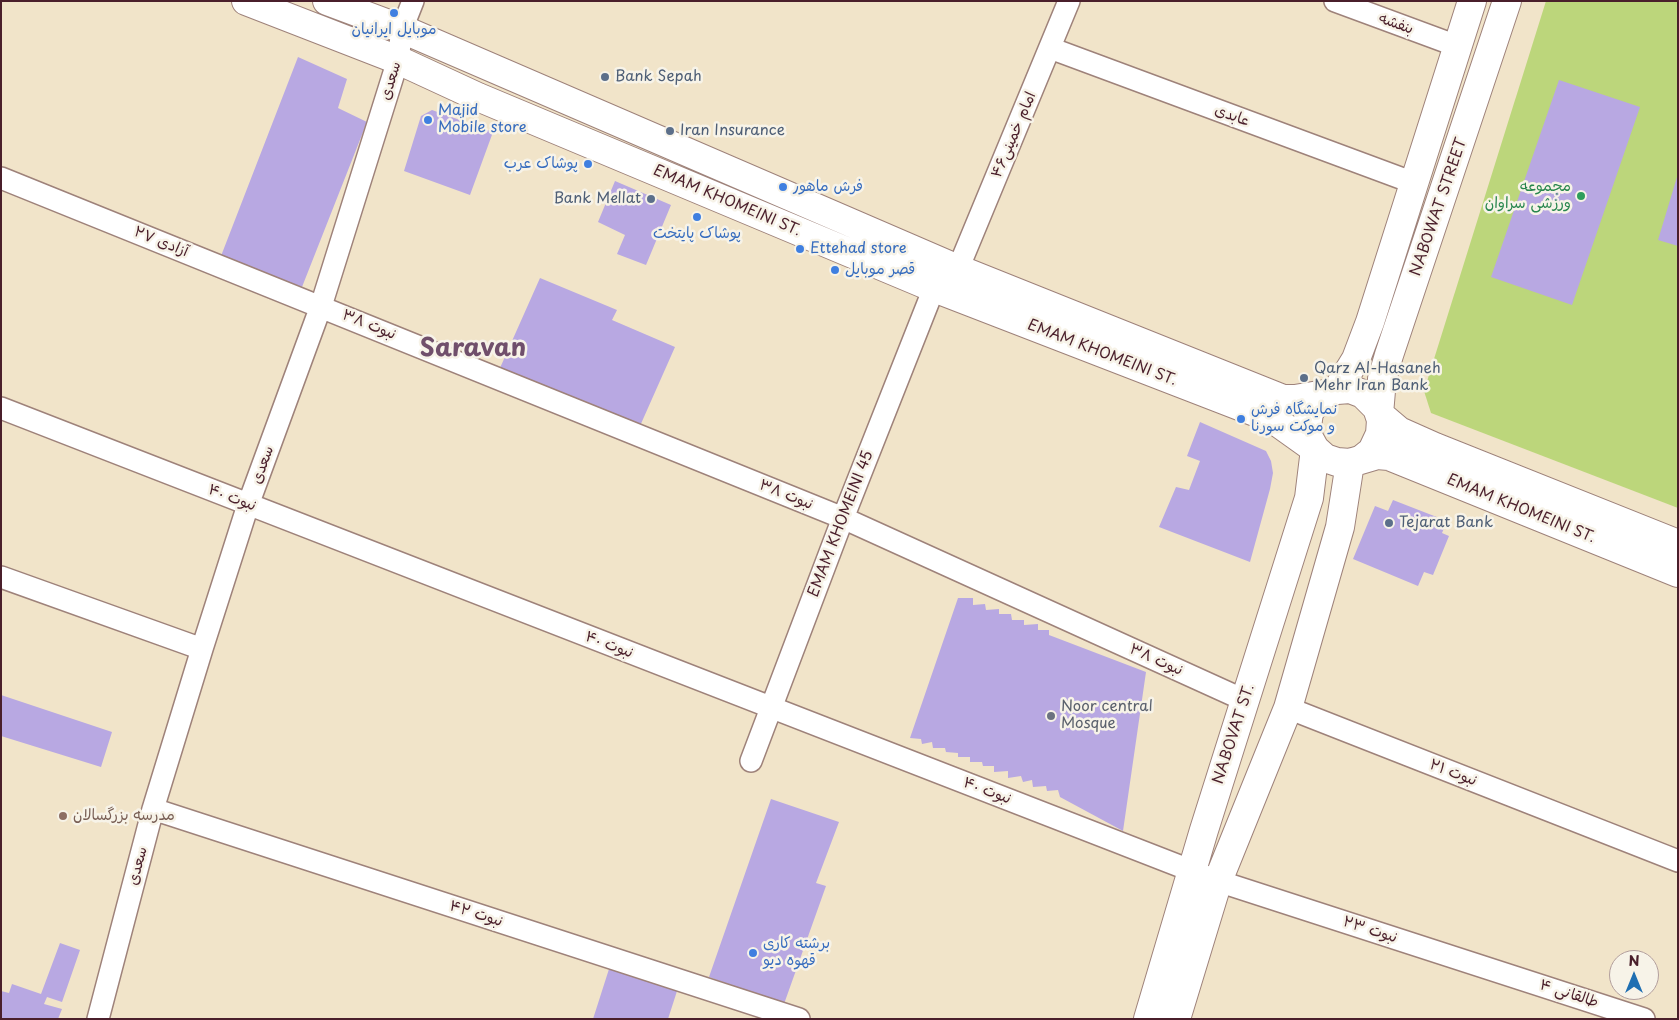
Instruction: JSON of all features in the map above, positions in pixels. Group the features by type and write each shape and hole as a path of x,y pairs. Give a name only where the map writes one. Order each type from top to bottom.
{"main road":[{"name":"EMAM KHOMEINI ST.","path":"246,1 398,60 478,97 934,288 1273,419 1316,449"},
{"name":"EMAM KHOMEINI ST.","path":"327,1 402,29 958,269 1283,399 1295,400 1331,392"},
{"name":"NABOWAT STREET","path":"1331,392 1356,360 1367,332 1472,1"},
{"name":"NABOWAT STREET","path":"1379,414 1384,371 1507,1"},
{"path":"1350,389 1363,394 1373,403 1379,414 1381,427 1378,440 1372,450 1356,460 1337,462 1325,458 1309,438 1307,426 1313,408 1331,392 1350,389"},
{"name":"EMAM KHOMEINI ST.","path":"1379,414 1399,430 1435,446 1678,544"},
{"name":"NABOVAT ST.","path":"1148,1019 1244,700 1309,498 1316,449"},
{"name":"EMAM KHOMEINI ST.","path":"1356,460 1376,454 1400,460 1678,573"},
{"path":"1176,1019 1218,881 1288,708 1340,526 1356,460"}],"street":[{"name":"سعدی","path":"98,1019 153,809 202,649 248,505 321,306 398,60 402,29 413,1"},
{"name":"امام خمینی۴۶","path":"958,269 1069,1"},
{"name":"بنفشه","path":"1335,1 1458,46"},
{"name":"عابدی","path":"1050,48 1414,183"},
{"name":"آزادی ۲۷","path":"1,178 321,306"},
{"name":"EMAM KHOMEINI 45","path":"751,761 843,518 934,288"},
{"name":"نبوت ۳۸","path":"321,306 843,518 1244,700"},
{"name":"نبوت ۴۰","path":"1,408 1218,881"},
{"path":"1,577 202,649"},
{"name":"نبوت ۲۱","path":"1288,708 1678,861"},
{"name":"نبوت ۴۲","path":"153,809 799,1019"},
{"name":"نبوت ۲۳","path":"1218,881 1522,979"},
{"name":"طالقانی ۴","path":"1522,979 1644,1019"}],"green space":[{"name":"مجموعه ورزشی سراوان","path":"1546,1 1678,1 1678,508 1431,413 1424,391"}],"building":[{"path":"298,57 347,79 338,108 367,122 302,287 221,256"},
{"path":"1559,80 1640,107 1572,305 1491,277"},
{"path":"432,110 493,132 470,195 404,171 421,116"},
{"path":"1678,177 1678,246 1658,240"},
{"path":"615,181 671,205 646,265 617,254 625,235 598,222"},
{"path":"540,278 617,310 612,320 675,347 636,435 496,377"},
{"path":"1200,422 1266,451 1271,461 1273,473 1270,489 1250,562 1159,527 1176,487 1189,490 1200,461 1187,456"},
{"path":"1393,500 1447,521 1442,533 1449,536 1433,575 1424,572 1418,586 1353,559 1375,506 1388,511"},
{"path":"958,598 973,598 973,605 985,604 986,610 999,609 999,614 1011,614 1012,620 1024,620 1024,625 1038,624 1038,630 1049,630 1049,635 1146,672 1123,831 1060,797 1058,790 1047,791 1046,786 1033,787 1032,780 1023,782 1021,776 1008,778 1008,771 994,772 994,766 983,766 982,762 970,762 970,757 958,757 958,753 946,752 945,748 933,748 932,742 922,744 921,739 910,738"},
{"path":"1,695 112,732 101,767 1,736"},
{"path":"771,799 839,822 816,883 826,886 784,1004 709,977"},
{"path":"60,943 80,950 62,1002 47,997 44,1004 62,1009 58,1019 1,1019 1,991 9,993 12,984 41,994"},
{"path":"609,969 678,988 668,1019 593,1019"}],"place":[{"name":"موبایل ایرانیان","path":"394,13"},
{"name":"Bank Sepah","path":"605,77"},
{"name":"Majid Mobile store","path":"428,120"},
{"name":"Iran Insurance","path":"670,131"},
{"name":"پوشاک عرب","path":"588,164"},
{"name":"فرش ماهور","path":"783,187"},
{"name":"مجموعه ورزشی سراوان","path":"1581,196"},
{"name":"Bank Mellat","path":"651,199"},
{"name":"پوشاک پایتخت","path":"697,217"},
{"name":"Ettehad store","path":"800,249"},
{"name":"قصر موبایل","path":"835,270"},
{"name":"Qarz Al-Hasaneh Mehr Iran Bank","path":"1304,378"},
{"name":"نمایشگاه فرش و موکت سورنا","path":"1241,419"},
{"name":"Tejarat Bank","path":"1389,523"},
{"name":"Noor central Mosque","path":"1051,716"},
{"name":"مدرسه بزرگسالان","path":"63,816"},
{"name":"برشته کاری قهوه دیو","path":"753,953"}],"district":[{"name":"Saravan","path":"473,349"}]}
